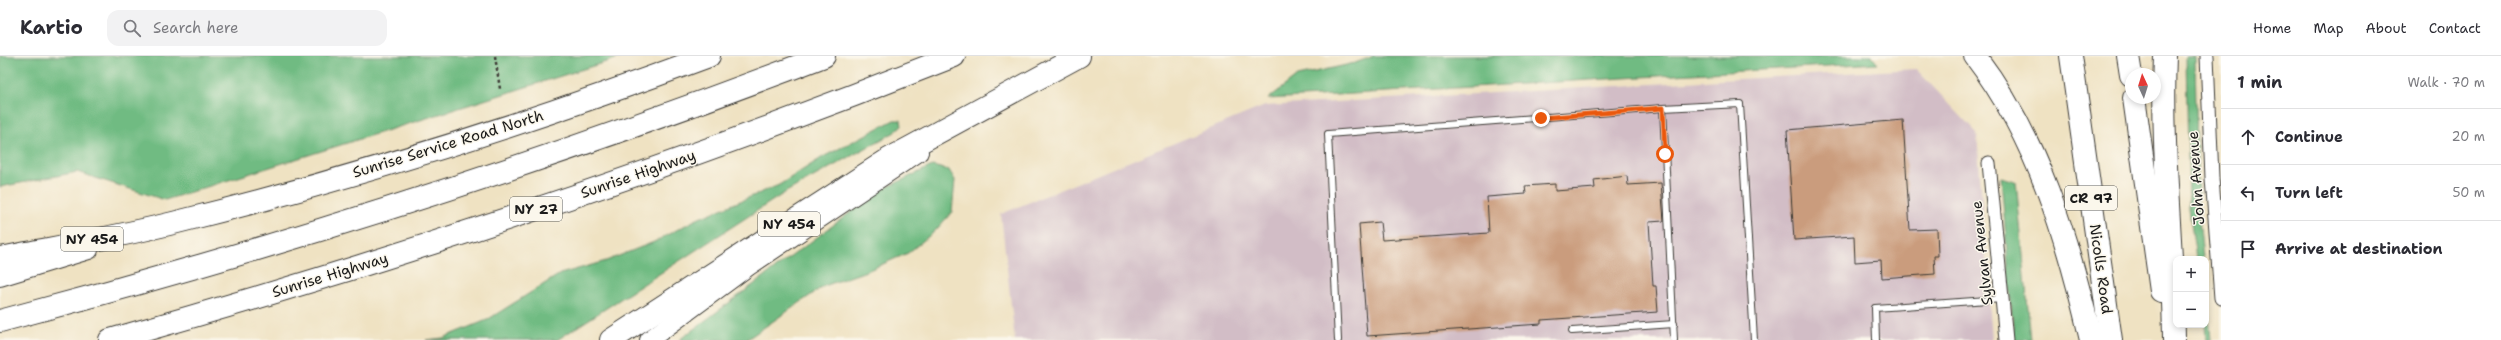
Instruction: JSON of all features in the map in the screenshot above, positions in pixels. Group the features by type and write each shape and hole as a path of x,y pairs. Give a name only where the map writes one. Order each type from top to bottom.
{"highway":[{"name":"Sunrise Service Road North","path":"184,221 433,151 516,124 709,56"},
{"path":"0,321 264,247 474,180 702,102 824,56"},
{"name":"Sunrise Highway","path":"110,340 317,280 532,210 744,137 954,56"},
{"path":"970,115 1079,56"},
{"path":"1974,56 2019,123 2042,176 2071,263 2090,340"},
{"name":"Nicolls Road","path":"2071,56 2110,340"},
{"path":"2128,56 2130,68"},
{"path":"2165,56 2166,163 2174,285 2174,340"},
{"path":"2135,104 2167,340"},
{"name":"NY 454","path":"611,340 889,159 970,115"},
{"name":"NY 454","path":"0,258 184,221"}],"main road":[{"path":"649,340 744,270 895,169 970,115"},
{"path":"0,277 184,221"}],"street":[{"name":"John Avenue","path":"2207,56 2212,178 2221,298"},
{"name":"Sylvan Avenue","path":"1989,163 2006,340"}],"lane":[{"path":"1338,340 1328,134 1663,108 1740,104 1754,340"},
{"path":"1663,108 1674,340"},
{"path":"1876,340 1875,308 2002,299"},
{"path":"1572,331 1674,324"}],"path":[{"path":"495,56 500,89"}],"shaded area":[{"path":"1916,69 1977,133 1992,340 1015,340 1001,214 1265,106"}],"green space":[{"path":"0,56 625,56 165,200 77,172 0,187"},
{"path":"1374,56 1872,56 1878,63 1268,99 1297,76 1355,63"},
{"path":"2186,56 2195,56 2198,207 2203,256 2196,256 2189,208"},
{"path":"894,120 901,120 902,126 895,132 786,192 557,340 426,340 443,338 487,320 560,274 606,261 654,242 697,219 779,185 823,157"},
{"path":"932,166 949,170 955,180 952,212 935,231 908,253 869,270 824,286 746,340 679,340 879,191"},
{"path":"2001,177 2016,181 2031,340 2014,340"},
{"path":"2209,319 2211,340 2206,340 2205,328 2209,328"}],"building":[{"path":"1903,120 1910,230 1937,229 1938,256 1934,256 1935,274 1882,278 1881,260 1855,262 1854,236 1794,240 1787,130"},
{"path":"1627,176 1628,185 1661,183 1664,221 1649,222 1653,286 1656,286 1658,312 1541,320 1541,324 1367,336 1359,224 1380,222 1382,240 1489,233 1487,197 1526,194 1525,186 1555,184 1555,191 1595,188 1594,180"}],"route":[{"path":"1541,118 1663,108 1665,154"}]}
